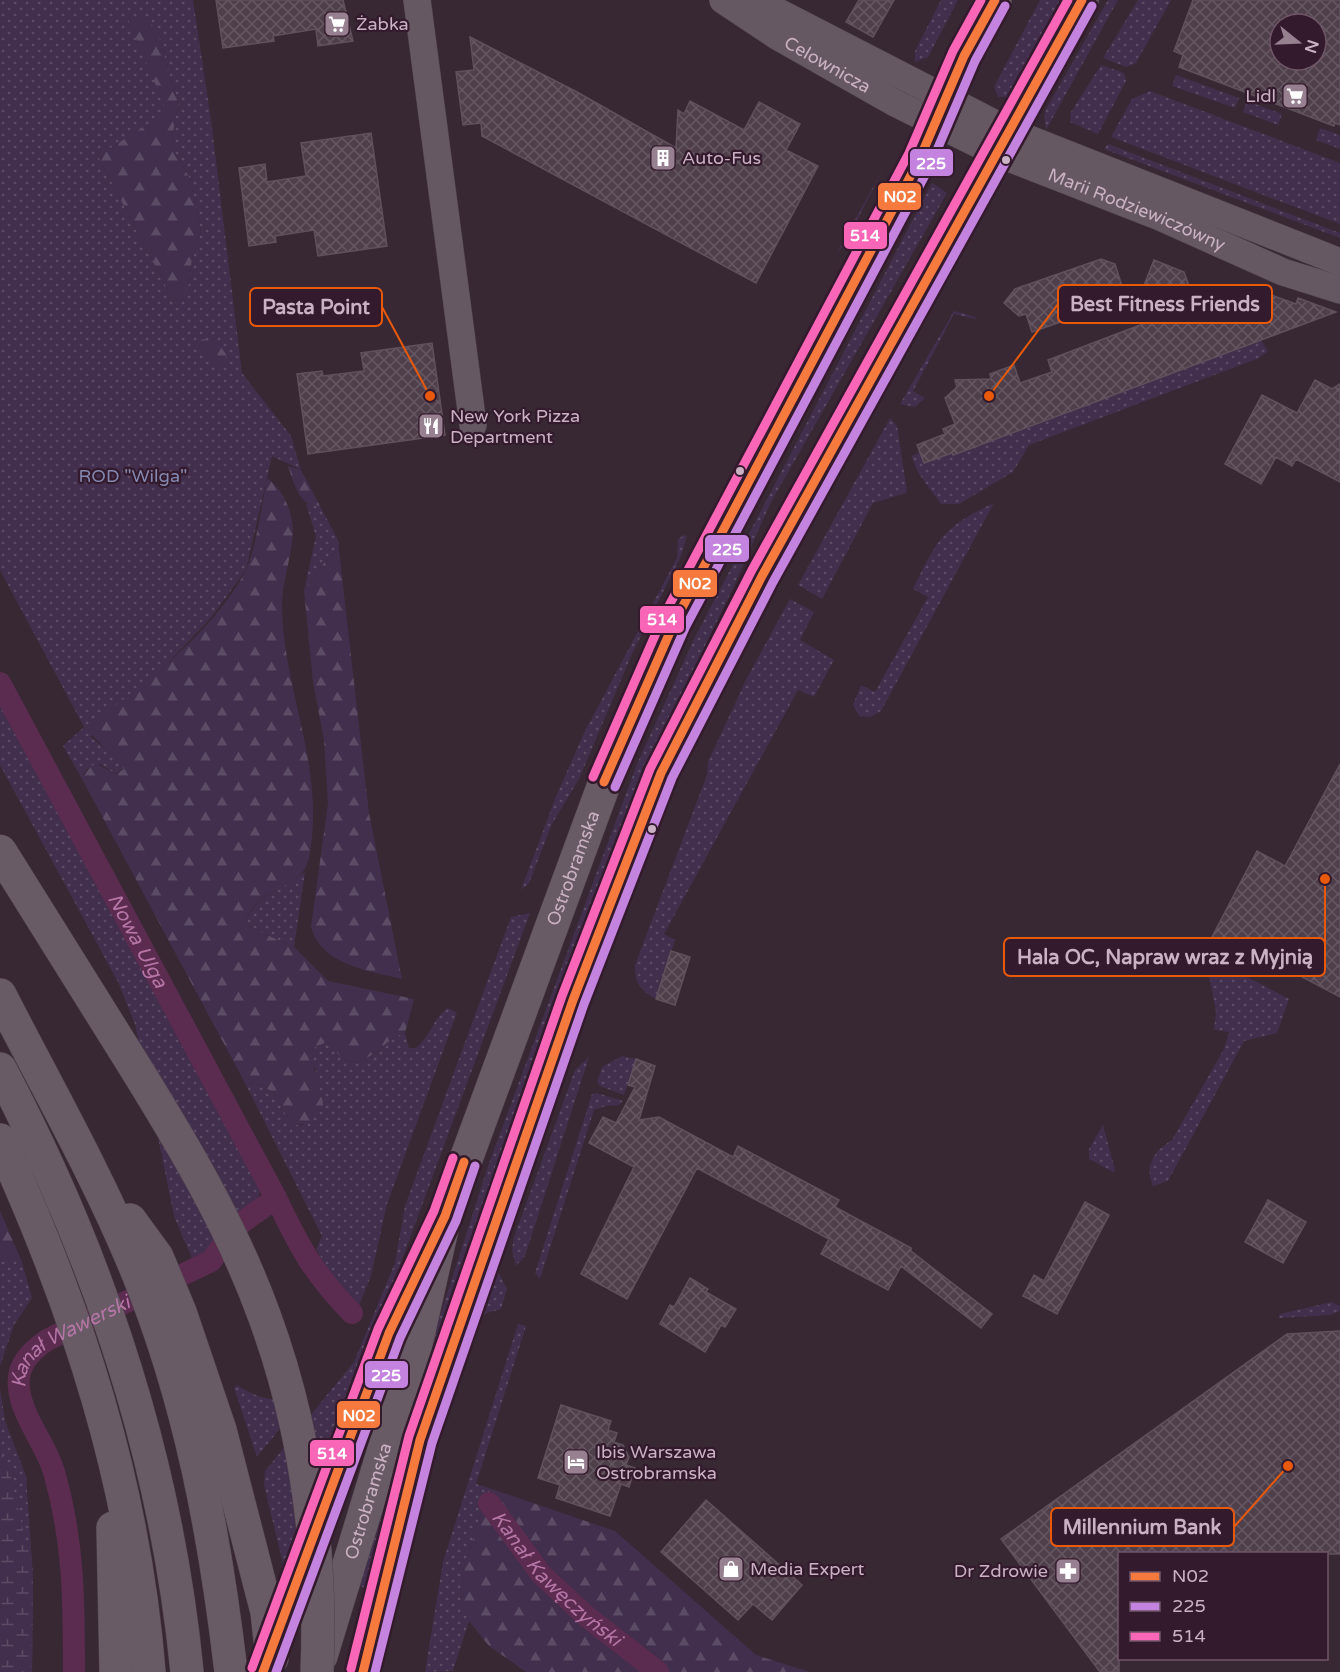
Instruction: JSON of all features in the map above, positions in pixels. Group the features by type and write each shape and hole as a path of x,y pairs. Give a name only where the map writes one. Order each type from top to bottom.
{"main road":[{"name":"Ostrobramska","path":"317,1672 415,1348 446,1215 595,805 646,681 674,623 941,111 964,56 995,0"},
{"name":"Ostrobramska","path":"363,1672 420,1440 573,1000 661,773 746,605 1082,0"},
{"path":"0,851 188,1155 226,1227 264,1314 293,1407 307,1482 317,1580 317,1672"},
{"path":"0,995 83,1155 147,1264 168,1317 220,1430 250,1537 267,1612 274,1672"},
{"path":"0,1069 51,1169 101,1292 117,1338 137,1405 164,1516 187,1672"},
{"path":"0,1140 40,1226 86,1351 107,1428 130,1532 149,1672"},
{"path":"263,1672 310,1551 389,1333 446,1215"},
{"path":"168,1317 211,1524 231,1672"},
{"path":"107,1428 112,1467 116,1672"}],"street":[{"path":"417,0 473,425"},
{"name":"Celownicza","path":"723,0 777,36 897,104 941,111"},
{"name":"Celownicza","path":"755,0 941,111"},
{"name":"Marii Rodziewiczówny","path":"941,111 1160,217 1283,272 1340,290"},
{"name":"Marii Rodziewiczówny","path":"1002,142 1340,262"}],"green space":[{"name":"ROD \"Wilga\"","path":"0,0 193,0 211,120 242,373 291,436 301,470 272,456 246,570 210,619 91,737 120,761 124,768 116,774 100,764 87,769 81,777 63,746 84,727 0,570","holes":["158,34 178,103 172,139 174,151 190,179 201,231 192,259 188,288 177,308 98,156 168,112"]},
{"path":"941,0 958,0 928,57 915,62 915,51"},
{"path":"1040,0 1068,0 1011,97 998,97 994,87"},
{"path":"1108,0 1118,0 1046,130 1044,116 1046,109"},
{"path":"1138,0 1171,0 1136,63 1126,67 1103,58"},
{"path":"127,17 149,21 158,34 178,103 172,139 174,151 190,179 201,231 192,259 188,288 177,308 98,156 167,112"},
{"path":"1101,65 1124,73 1126,81 1098,134 1070,122 1071,112"},
{"path":"1176,75 1239,98 1235,108 1172,86"},
{"path":"1150,91 1340,163 1340,224 1111,137 1132,99"},
{"path":"1247,101 1282,114 1278,125 1243,112"},
{"path":"1320,128 1340,135 1340,149 1316,140"},
{"path":"1108,144 1340,233 1340,238 1104,149"},
{"path":"885,165 847,240 836,255"},
{"path":"932,183 947,193 770,504 732,590 659,741 369,1589 360,1586 405,1439 401,1437 489,1163 637,764 694,639"},
{"path":"954,311 976,317 975,319 954,314 913,391 925,398 915,407 900,404"},
{"path":"204,339 219,345 226,354 225,365 218,373 196,342"},
{"path":"1261,340 1268,351 1259,358 1029,445 1013,472 959,504 941,504 919,474 911,456 927,450 931,461"},
{"path":"890,418 897,426 907,491 873,503 822,599 798,585"},
{"path":"288,466 301,470 320,506 307,503 298,493"},
{"path":"267,478 279,490 291,516 293,534 282,611 290,673 309,764 313,826 309,858 301,873 288,884 259,901 245,919 251,928 294,947 328,981 414,999 405,1033 362,1061 347,1061 327,1042 313,1048 314,1068 323,1105 312,1120 294,1125 270,1091 256,1084 245,1083 81,777 95,763 116,774 124,769 85,727 174,658 214,616 231,594 249,563"},
{"path":"994,503 881,711 870,717 859,716 853,705 861,685 875,692 928,597 913,589 929,557 953,527 963,519"},
{"path":"306,504 320,506 338,540 339,551 329,556 304,591 316,536"},
{"path":"684,535 687,536 681,556 632,654 579,779 552,824 529,883 521,890 555,799 584,733 677,558 678,539"},
{"path":"339,551 369,813 402,979 361,969 335,958 316,940 311,927 328,803 324,740 313,682 304,591 329,556"},
{"path":"790,599 814,612 800,640 834,660 814,697 798,690 664,934 675,940 656,999 646,993 637,982 635,965 707,775 708,762 746,680"},
{"path":"0,698 170,1023 236,1145 262,1186 252,1207 234,1229 193,1261 174,1216 135,1024 118,982 0,765"},
{"path":"305,872 294,947 251,928 245,919 259,901"},
{"path":"530,913 363,1365 358,1363 284,1568 264,1485 265,1471 354,1362 395,1263 405,1206 511,917"},
{"path":"1205,955 1289,999 1277,1033 1244,1041 1168,1181 1153,1186 1150,1178 1152,1159 1172,1140 1224,1049 1229,1032 1214,1030 1216,1012"},
{"path":"448,1008 457,1013 387,1204 371,1276 358,1308 338,1287 316,1249 322,1236 245,1083 256,1084 270,1091 294,1125 303,1125 316,1070 310,1059 313,1048 327,1042 347,1061 362,1061 405,1033 409,1048 416,1048 439,1016"},
{"path":"622,1056 636,1059 624,1095 600,1086 597,1082 602,1067"},
{"path":"589,1057 525,1256 516,1266 512,1250 514,1237 575,1070"},
{"path":"597,1093 623,1101 619,1105 594,1110 540,1279 535,1273 592,1094"},
{"path":"1103,1125 1115,1170 1113,1172 1089,1159 1089,1149"},
{"path":"0,1211 22,1262 0,1262"},
{"path":"0,1262 22,1262 32,1298 14,1325 0,1366"},
{"path":"494,1264 507,1289 501,1309 487,1313 478,1320"},
{"path":"1332,1302 1340,1306 1340,1311 1330,1315 1279,1318 1279,1315 1284,1313"},
{"path":"518,1324 526,1326 476,1484 489,1488 463,1570 461,1604 469,1621 453,1670 455,1671 425,1672 443,1562"},
{"path":"237,1385 263,1398 278,1400 306,1396 257,1457 234,1388"},
{"path":"0,1388 5,1421 26,1476 33,1575 32,1672 0,1672"},
{"path":"0,1451 10,1472 33,1575 32,1672 0,1672"},
{"path":"489,1488 615,1531 756,1655 810,1672 526,1672 489,1646 469,1621 461,1604 463,1570"}],"building":[{"path":"216,0 343,0 353,41 318,46 316,29 273,36 274,41 223,48"},
{"path":"859,0 894,0 873,37 846,22"},
{"path":"1193,0 1340,0 1340,125 1335,123 1334,126 1179,67 1183,55 1174,51"},
{"name":"Auto-Fus","path":"470,37 577,92 676,148 678,110 684,114 690,101 744,130 759,102 800,124 786,150 818,166 756,283 482,136 481,123 463,125 456,72 474,70"},
{"path":"371,133 387,246 318,256 314,230 275,236 276,242 249,246 239,168 265,164 267,182 306,176 301,143"},
{"path":"1101,259 1115,264 1126,299 1032,332 1026,314 1019,316 1004,303 1015,289"},
{"path":"1154,260 1184,272 1196,305 1238,291 1243,293 1255,289 1296,304 1298,298 1336,312 953,455 952,453 924,463 917,445 945,434 943,429 955,424 945,398 957,387 955,380 991,379 990,374 1014,365 1020,383 1052,372 1048,360 1164,316 1154,289 1141,293"},
{"path":"432,343 445,435 308,454 297,374 322,371 323,376 364,371 361,353"},
{"path":"1315,380 1332,389 1340,384 1340,482 1296,459 1292,466 1276,457 1261,484 1225,464 1262,395 1297,413"},
{"path":"1340,764 1340,997 1270,960 1266,967 1212,937 1257,851 1285,866"},
{"path":"671,951 690,957 675,1005 656,999"},
{"path":"636,1059 655,1066 639,1120 659,1117 733,1157 738,1146 839,1200 835,1207 911,1248 911,1251 992,1314 981,1328 901,1266 888,1290 821,1254 829,1239 697,1168 627,1299 581,1274 634,1167 589,1143 603,1117 616,1123 635,1087 628,1085"},
{"path":"1268,1200 1306,1222 1283,1263 1245,1242"},
{"path":"1085,1202 1109,1215 1057,1314 1023,1296 1034,1275 1044,1281"},
{"path":"690,1278 708,1289 706,1292 736,1309 725,1327 721,1325 705,1352 660,1324 670,1305 674,1307"},
{"path":"1340,1331 1340,1554 1328,1554 1328,1552 1118,1552 1119,1672 1100,1672 1001,1539 1287,1334"},
{"path":"561,1405 611,1421 608,1430 617,1433 614,1442 623,1445 629,1457 626,1465 635,1468 629,1487 621,1484 610,1516 556,1498 560,1485 538,1478"},
{"name":"Media Expert","path":"706,1500 802,1585 772,1620 753,1604 738,1620 661,1552"}],"waterway":[{"name":"Nowa Ulga","path":"0,683 300,1246 327,1285 352,1313"},
{"name":"Kanał Wawerski","path":"74,1672 72,1572 66,1523 54,1472 21,1399 19,1380 22,1366 35,1349 47,1340 211,1261 237,1226 276,1198"},
{"name":"Kanał Kawęczyński","path":"489,1503 541,1574 586,1616 658,1672"}],"transit line":[{"name":"514","path":"593,777 663,617 909,153 953,51 981,0"},
{"name":"N02","path":"604,782 674,623 920,158 964,56 995,0"},
{"name":"514","path":"351,1669 409,1436 562,996 650,769 752,570 1068,0"},
{"name":"N02","path":"363,1672 420,1440 573,1000 661,773 762,576 1082,0"},
{"name":"225","path":"615,787 685,628 931,164 975,61 1005,6"},
{"name":"225","path":"375,1672 432,1443 584,1004 672,778 773,582 1092,6"},
{"name":"514","path":"252,1668 378,1329 434,1211 453,1158"},
{"name":"N02","path":"263,1672 389,1333 445,1216 464,1162"},
{"name":"225","path":"276,1672 400,1338 456,1221 475,1166"}],"place":[{"name":"Żabka","path":"337,24"},
{"name":"Lidl","path":"1295,96"},
{"name":"Auto-Fus","path":"663,158"},
{"name":"Pasta Point","path":"430,396"},
{"name":"Best Fitness Friends","path":"989,396"},
{"name":"New York Pizza Department","path":"431,426"},
{"name":"Hala OC, Napraw wraz z Myjnią","path":"1325,879"},
{"name":"Ibis Warszawa Ostrobramska","path":"576,1462"},
{"name":"Millennium Bank","path":"1288,1466"},
{"name":"Media Expert","path":"731,1569"},
{"name":"Dr Zdrowie","path":"1068,1571"}]}
